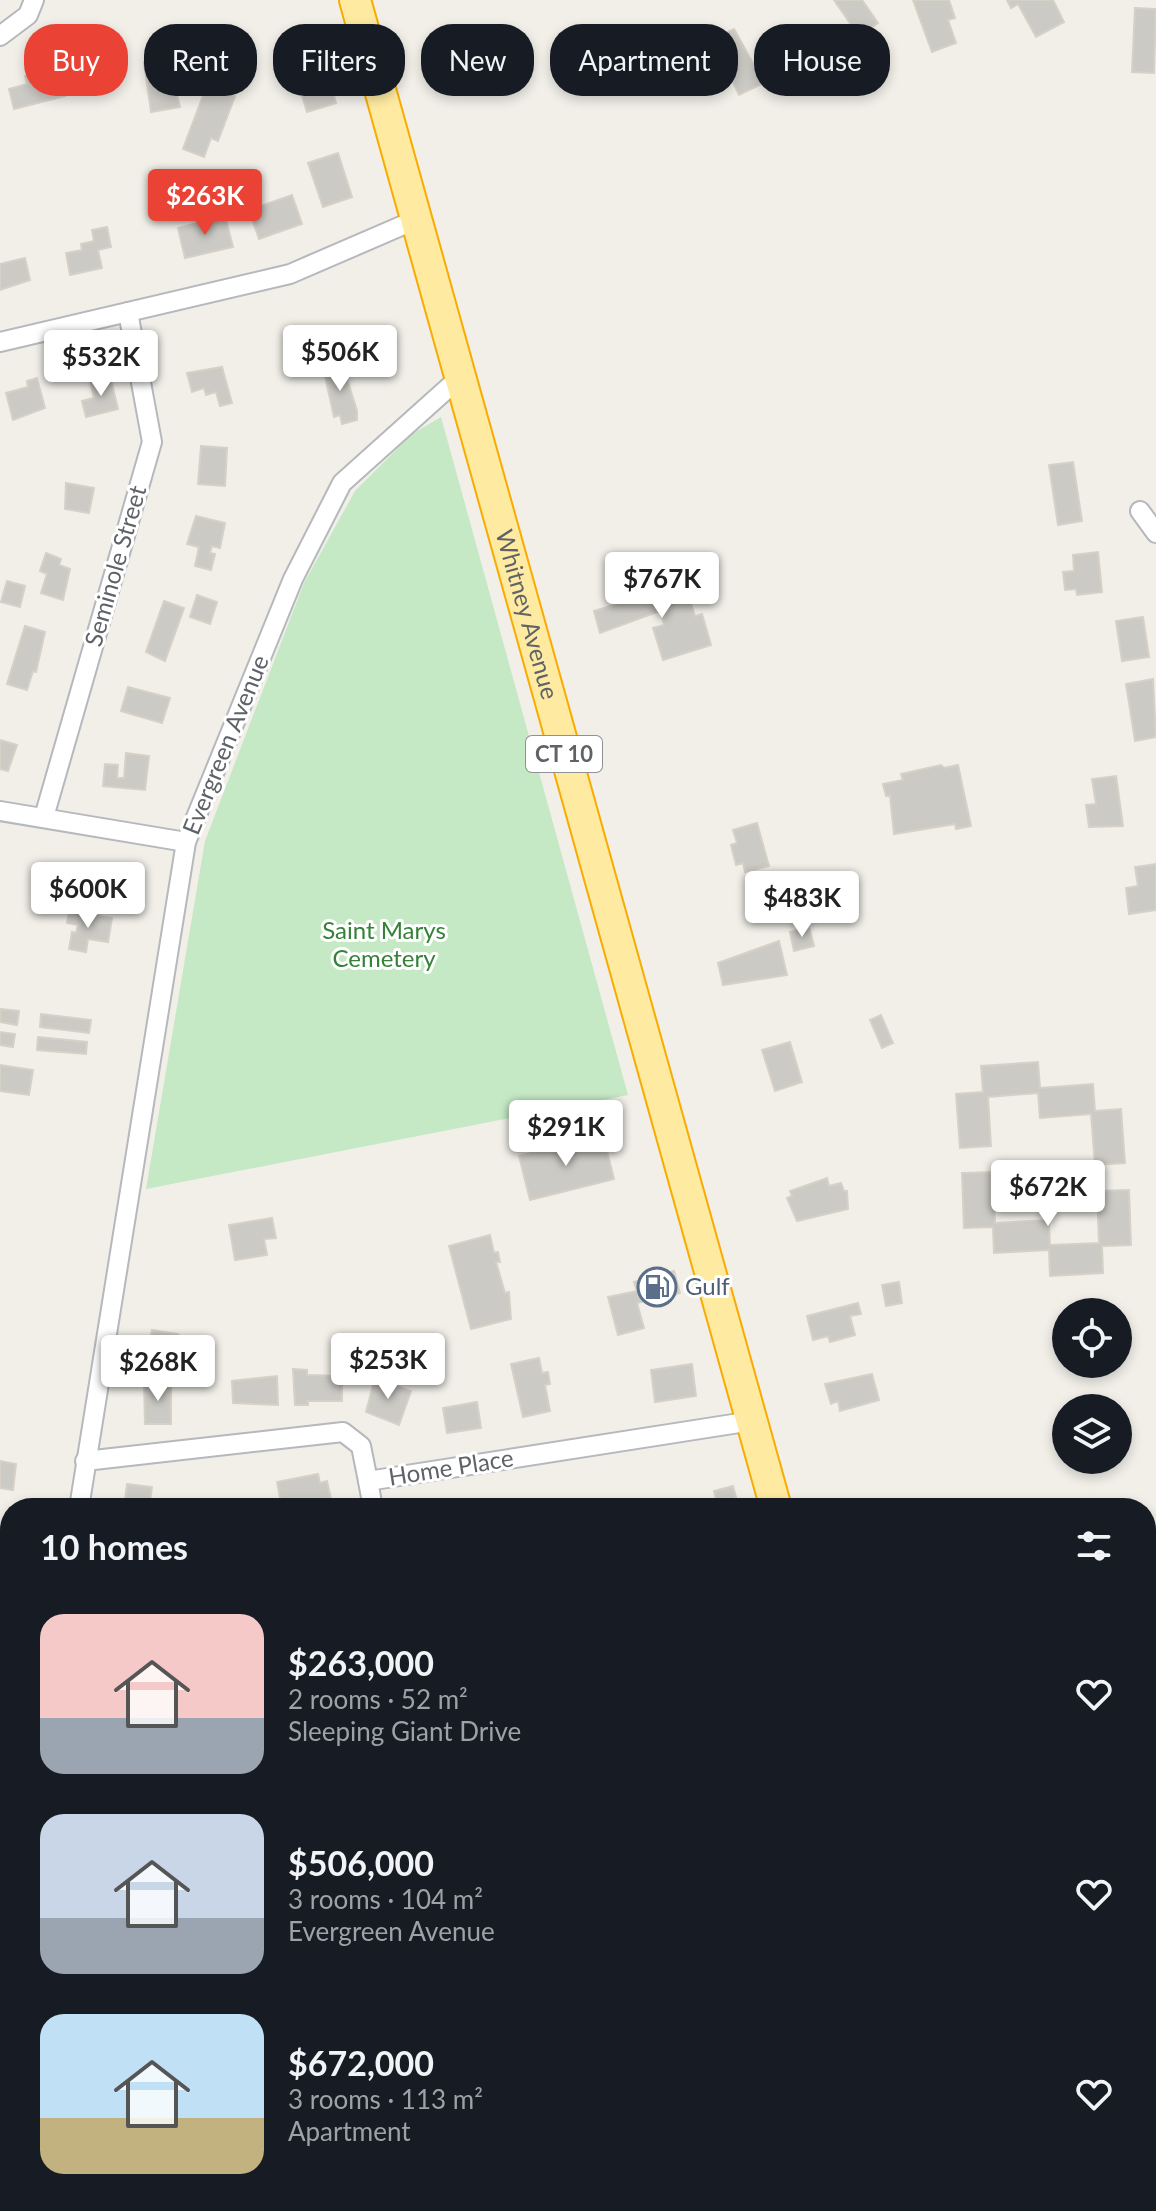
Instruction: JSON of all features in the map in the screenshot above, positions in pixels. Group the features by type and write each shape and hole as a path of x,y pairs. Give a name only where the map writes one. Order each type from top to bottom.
{"highway":[{"name":"Whitney Avenue","path":"355,0 458,379 773,1498"}],"street":[{"path":"0,36 28,15 34,0"},
{"path":"0,342 290,274 415,220"},
{"name":"Seminole Street","path":"44,817 152,442 128,312"},
{"name":"Evergreen Avenue","path":"80,1498 186,842 293,579 342,483 458,379"},
{"path":"1140,511 1156,533"},
{"path":"0,811 186,842"},
{"name":"Home Place","path":"85,1461 343,1432 361,1446 368,1481 752,1421"},
{"path":"368,1481 371,1498"}],"green space":[{"name":"Saint Marys Cemetery","path":"441,417 628,1095 146,1189 205,841 304,583 355,491 412,434"}],"building":[{"path":"834,0 862,0 878,23 851,24"},
{"path":"913,0 949,0 955,18 948,20 956,43 932,52"},
{"path":"1007,0 1053,0 1064,22 1036,37 1018,4 1011,8"},
{"path":"1135,8 1156,9 1154,73 1132,72"},
{"path":"738,36 754,65 754,88 739,95"},
{"path":"24,85 24,96 65,96 14,109 9,89"},
{"path":"149,96 177,96 180,107 151,112"},
{"path":"203,96 235,96 218,141 211,138 204,157 183,149"},
{"path":"302,96 334,96 336,103 307,112"},
{"path":"338,153 352,197 323,207 308,163"},
{"path":"292,195 302,224 259,239 249,210"},
{"path":"225,216 233,247 185,258 178,228"},
{"path":"107,227 111,247 98,250 102,268 70,275 66,253 82,250 81,244 94,241 92,230"},
{"path":"25,258 30,280 0,290 0,264"},
{"path":"342,363 357,420 342,424 340,415 334,417 323,367"},
{"path":"222,367 232,403 220,406 216,392 206,395 204,388 192,392 187,373"},
{"path":"110,376 118,409 86,417 82,401 94,398 90,381"},
{"path":"37,378 45,408 13,420 6,393 28,387 27,381"},
{"path":"201,446 227,448 225,486 198,484"},
{"path":"1073,462 1082,521 1058,525 1049,465"},
{"path":"66,483 94,488 89,513 65,509"},
{"path":"196,516 225,523 220,548 212,546 210,553 215,554 211,570 195,566 199,547 187,544"},
{"path":"1098,552 1102,592 1077,595 1076,589 1065,590 1063,572 1074,571 1073,555"},
{"path":"46,553 61,559 59,565 70,569 63,600 41,593 47,574 40,571"},
{"path":"7,581 25,586 20,607 1,602"},
{"path":"685,584 695,616 702,614 711,645 663,660 653,628 664,625 660,611 600,633 594,611"},
{"path":"197,595 217,602 210,624 190,617"},
{"path":"164,601 184,608 165,661 146,652"},
{"path":"1143,617 1149,657 1122,661 1116,621"},
{"path":"25,626 45,632 36,672 33,671 27,690 7,684"},
{"path":"1153,679 1156,737 1135,741 1126,684"},
{"path":"128,687 170,698 162,723 121,711"},
{"path":"0,740 17,745 8,771 0,769"},
{"path":"126,753 149,756 145,790 103,786 105,764 118,765 117,778 124,778"},
{"path":"941,765 944,768 958,765 971,826 956,829 955,824 894,834 890,796 886,796 883,784 903,780 901,774"},
{"path":"1116,776 1123,826 1089,827 1086,805 1096,804 1092,779"},
{"path":"757,823 769,866 745,872 743,863 736,865 731,845 737,843 733,830"},
{"path":"1156,864 1156,910 1129,914 1126,888 1138,886 1135,867"},
{"path":"69,912 112,918 108,942 88,939 86,952 69,949 72,932 76,933 78,925 67,923"},
{"path":"809,927 814,946 794,951 790,932"},
{"path":"779,941 787,975 723,985 718,963"},
{"path":"0,1009 19,1011 17,1025 0,1022"},
{"path":"41,1014 91,1020 89,1033 40,1027"},
{"path":"881,1015 893,1043 882,1048 870,1020"},
{"path":"0,1032 15,1034 13,1047 0,1045"},
{"path":"38,1037 87,1042 86,1054 37,1050"},
{"path":"790,1042 802,1082 775,1091 762,1050"},
{"path":"1038,1062 1040,1088 1093,1084 1095,1111 1121,1109 1125,1163 1095,1165 1091,1114 1040,1118 1038,1093 988,1097 991,1146 960,1148 956,1094 983,1092 981,1066"},
{"path":"0,1065 33,1070 29,1095 0,1091"},
{"path":"603,1135 614,1179 530,1200 519,1156"},
{"path":"993,1172 995,1223 1049,1220 1050,1245 1099,1243 1097,1191 1129,1190 1131,1245 1102,1246 1103,1273 1050,1276 1049,1250 994,1253 993,1227 964,1228 962,1173"},
{"path":"827,1178 829,1186 841,1183 847,1191 848,1209 797,1221 787,1198 792,1196 790,1191"},
{"path":"272,1218 276,1238 264,1239 267,1255 235,1260 229,1225"},
{"path":"490,1235 494,1253 498,1252 500,1262 496,1262 505,1293 509,1292 511,1319 471,1329 449,1246"},
{"path":"674,1271 680,1293 637,1303 644,1328 618,1335 608,1297 637,1291 634,1282"},
{"path":"899,1282 902,1303 886,1306 882,1285"},
{"path":"858,1303 861,1314 850,1316 855,1335 830,1342 828,1336 813,1340 807,1316"},
{"path":"152,1330 178,1334 172,1367 147,1363"},
{"path":"539,1358 542,1373 548,1372 550,1384 545,1385 550,1411 523,1417 511,1364"},
{"path":"692,1364 696,1396 655,1402 651,1370"},
{"path":"293,1369 307,1370 307,1375 342,1376 342,1401 308,1401 308,1405 295,1405"},
{"path":"872,1374 879,1400 840,1411 838,1401 831,1404 825,1384"},
{"path":"277,1376 278,1405 233,1403 232,1381"},
{"path":"375,1378 411,1391 399,1425 366,1412"},
{"path":"144,1383 171,1383 171,1424 145,1424"},
{"path":"477,1402 481,1428 447,1433 443,1408"},
{"path":"0,1461 16,1464 13,1490 0,1488"},
{"path":"318,1474 320,1483 327,1481 331,1498 280,1498 277,1482"},
{"path":"127,1484 152,1487 150,1498 125,1498"},
{"path":"733,1486 736,1498 716,1498 714,1491"}],"place":[{"name":"Gulf","path":"657,1287"}]}
